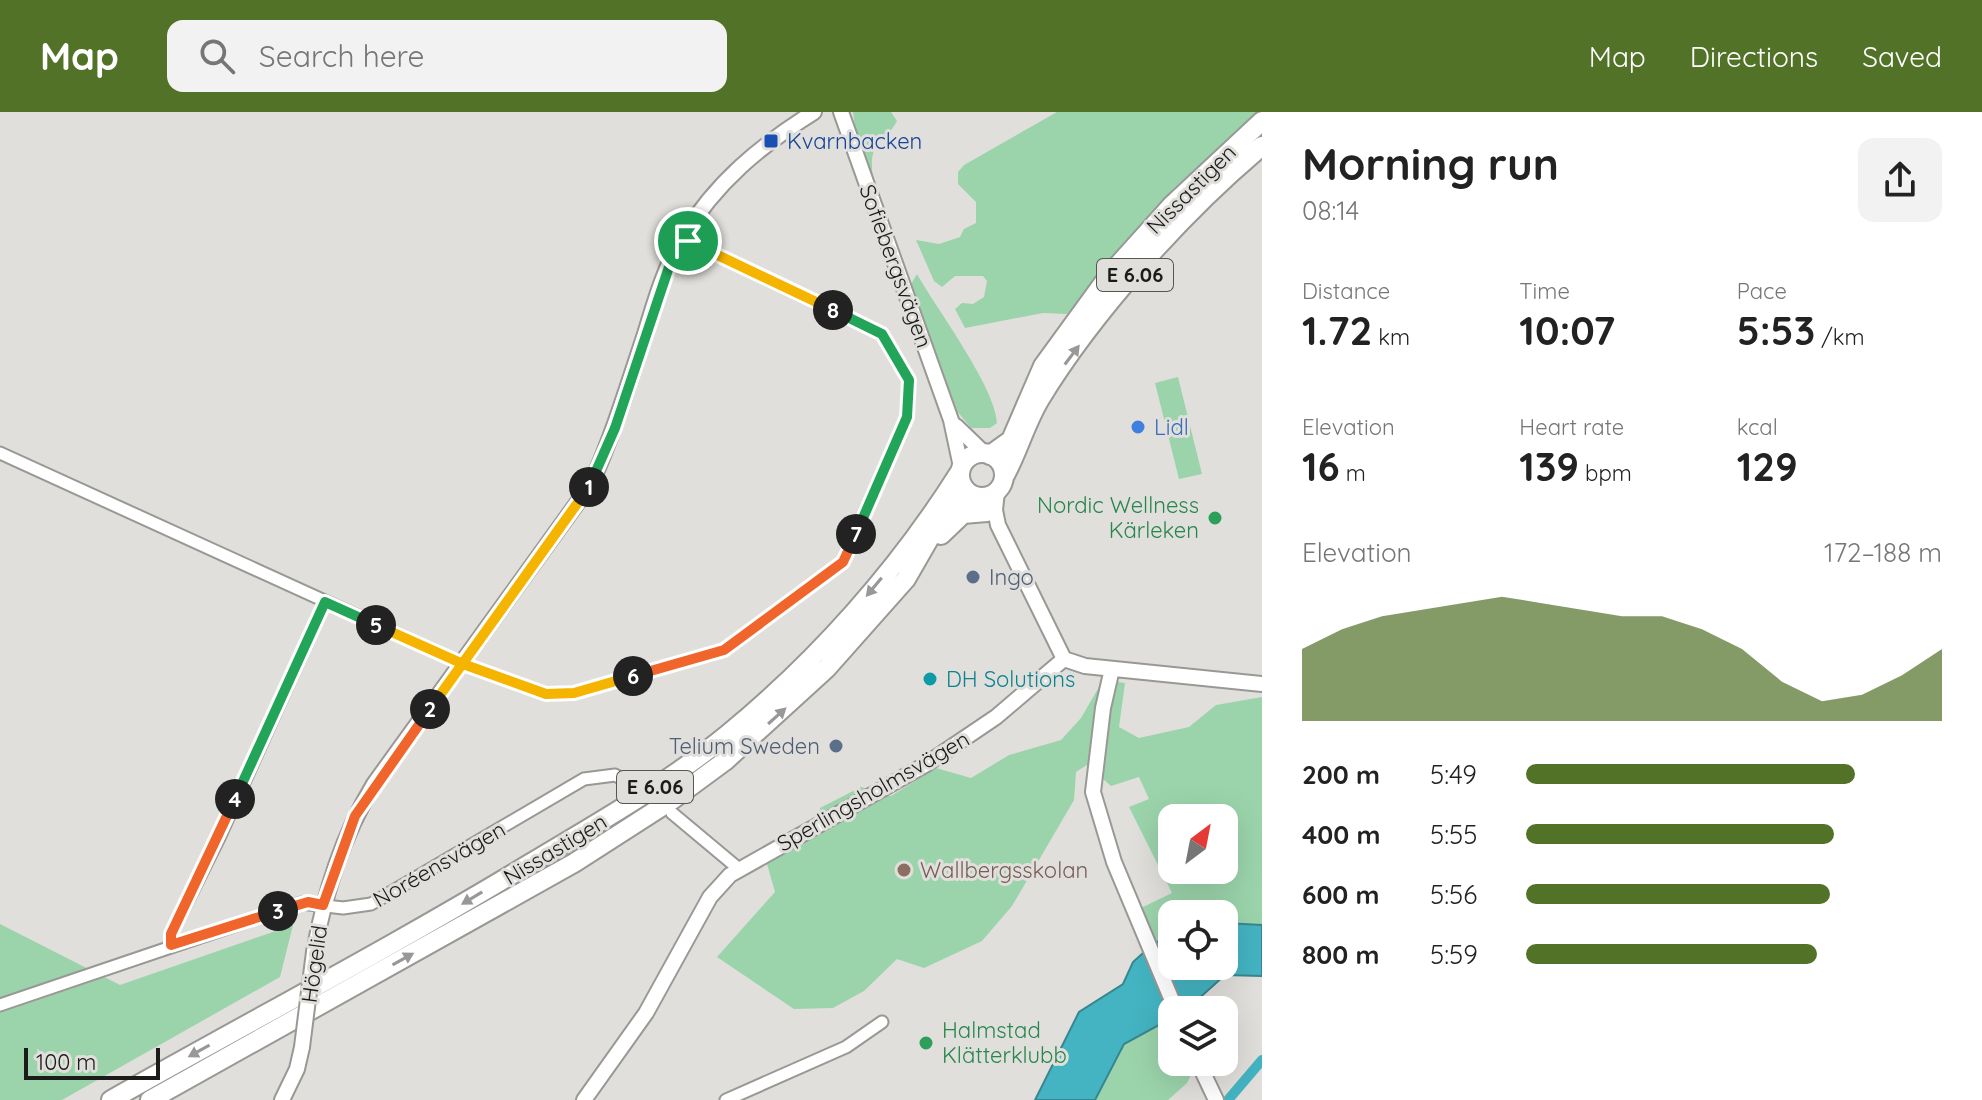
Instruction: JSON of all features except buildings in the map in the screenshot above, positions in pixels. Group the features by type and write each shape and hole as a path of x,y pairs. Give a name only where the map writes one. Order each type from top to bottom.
{"highway":[{"name":"Nissastigen","path":"987,454 1011,440 1043,366 1110,274 1172,205 1262,121"},
{"name":"Nissastigen","path":"1001,484 1039,401 1094,326 1186,218 1262,146"},
{"name":"E 6.06","path":"960,470 970,456 987,454"},
{"path":"987,454 1001,464 1001,484"},
{"name":"Nissastigen","path":"111,1100 458,907 631,803 698,757 776,691 838,629 895,560 960,470"},
{"path":"960,470 960,483 972,496"},
{"name":"E 6.06","path":"972,496 991,496 1001,484"},
{"name":"Nissastigen","path":"150,1100 574,863 672,800 725,761 827,668 888,601 923,555 944,513 972,496"},
{"name":"E 6.06","path":"923,555 957,517 993,518"}],"street":[{"name":"Högelid","path":"282,1100 297,1069 302,1047 323,905 355,816 374,784 591,484 615,428 656,298 682,238 712,194 771,141 814,112"},
{"path":"832,112 840,112"},
{"name":"Sofiebergsvägen","path":"840,112 951,420 960,470"},
{"path":"0,453 463,664 546,694 574,693 724,650 843,562 907,417 909,380 882,334 682,238"},
{"name":"Sofiebergsvägen","path":"951,420 966,439 987,454"},
{"path":"993,518 1001,484"},
{"path":"972,496 993,518 1064,659 1072,664 1262,684"},
{"path":"171,945 171,934 325,602"},
{"name":"Sperlingsholmsvägen","path":"584,1100 646,1013 710,897 739,869 925,765 996,717 1064,659"},
{"path":"1112,669 1103,708 1093,792 1114,862 1142,921 1171,996"},
{"name":"Noréensvägen","path":"0,1005 301,903 357,908 384,899 584,779 615,775 640,789"},
{"path":"672,813 739,869"},
{"path":"726,1100 846,1047 882,1022"},
{"path":"1205,1076 1216,1100"}],"green space":[{"path":"853,112 891,112 897,121 874,150 873,179 856,136"},
{"path":"1057,112 1260,112 1174,188 1067,314 1043,313 965,328 955,309 962,303 973,304 984,297 987,281 983,276 955,276 942,287 934,281 916,240 939,244 960,237 964,229 976,223 976,202 958,184 958,172 964,165"},
{"path":"917,274 987,390 997,423 990,428 971,428 957,411 911,284"},
{"path":"1178,377 1202,474 1179,479 1155,383"},
{"path":"1103,680 1125,683 1119,727 1139,738 1189,727 1216,705 1262,697 1262,925 1238,924 1238,900 1158,900 1158,941 1154,943 1141,908 1172,893 1168,884 1238,884 1238,804 1158,804 1158,865 1129,807 1149,799 1139,777 1111,786 1087,765 1076,772 1074,800 1012,906 982,941 924,968 897,959 864,991 833,1008 794,1009 717,957 775,892 767,864 817,833 820,808 861,787 891,796 936,768 971,778 1009,755 1061,740 1081,718"},
{"path":"0,924 120,985 293,925 280,977 62,1100 0,1100"},
{"path":"1158,1026 1158,1076 1190,1076 1187,1083 1168,1100 1095,1100 1124,1044"}],"water":[{"path":"1238,924 1262,925 1262,976 1238,975"},
{"path":"1158,941 1158,980 1219,980 1202,996 1158,996 1158,1026 1124,1044 1095,1100 1035,1100 1079,1012 1123,984 1133,962"}],"waterway":[{"path":"1228,1100 1262,1060"}],"place":[{"name":"Kvarnbacken","path":"771,141"},
{"name":"Lidl","path":"1138,427"},
{"name":"Nordic Wellness Kärleken","path":"1215,518"},
{"name":"Ingo","path":"973,577"},
{"name":"DH Solutions","path":"930,679"},
{"name":"Telium Sweden","path":"836,746"},
{"name":"Wallbergsskolan","path":"904,870"},
{"name":"Halmstad Klätterklubb","path":"926,1043"}],"route":[{"path":"688,241 682,238 674,252 656,298 615,428 591,484 463,664 374,784 355,816 338,855 323,905 301,903 171,945 171,934 219,838 325,602 463,664 546,694 574,693 724,650 843,562 907,417 909,380 882,334 688,241"}]}
